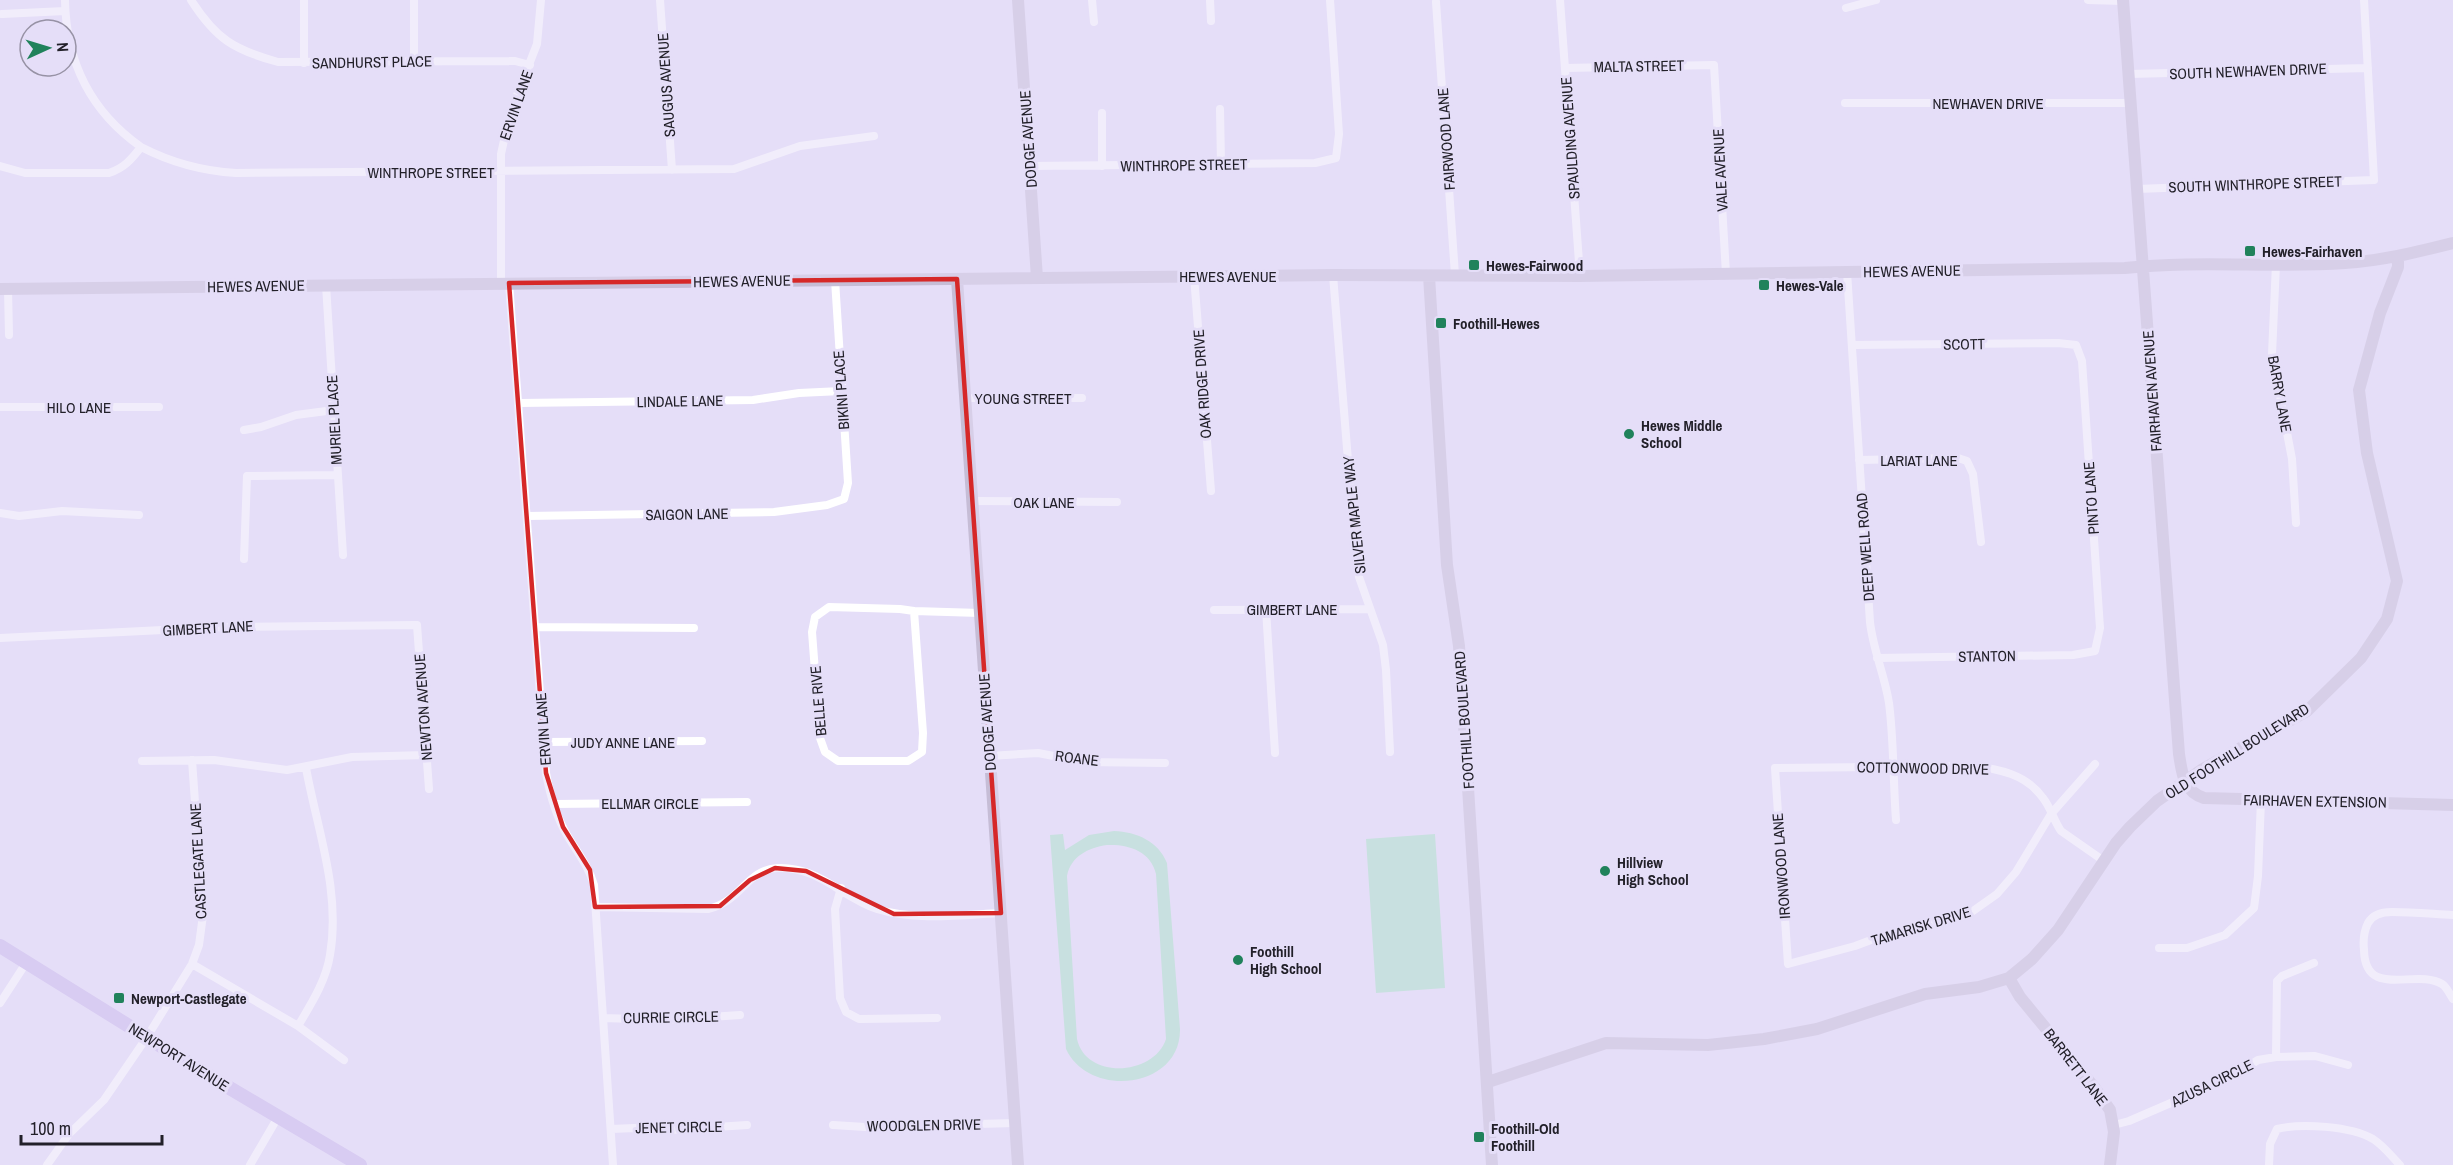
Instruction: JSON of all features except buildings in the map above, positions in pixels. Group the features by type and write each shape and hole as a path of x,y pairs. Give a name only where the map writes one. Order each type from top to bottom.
{"main road":[{"name":"NEWPORT AVENUE","path":"0,946 360,1165"}],"street":[{"name":"WINTHROPE STREET","path":"65,0 68,41 84,84 101,113 122,134 141,147 182,165 209,172 734,169 800,146 874,136"},
{"name":"SANDHURST PLACE","path":"191,0 220,37 249,54 278,62 515,61 530,65"},
{"path":"304,0 304,63"},
{"path":"414,0 414,61"},
{"name":"ERVIN LANE","path":"541,0 537,44 504,134 500,171 505,283 519,403 546,773 554,804 568,837 590,870 594,885 613,1165"},
{"name":"SAUGUS AVENUE","path":"660,0 672,170"},
{"name":"DODGE AVENUE","path":"1018,0 1037,278"},
{"path":"1092,0 1094,22"},
{"path":"1210,0 1211,21"},
{"name":"WINTHROPE STREET","path":"1030,166 1315,163 1336,158 1340,134 1330,0"},
{"name":"SPAULDING AVENUE","path":"1560,0 1580,276"},
{"path":"1846,8 1876,0"},
{"path":"2088,0 2123,1"},
{"path":"2364,0 2368,68"},
{"name":"FAIRHAVEN AVENUE","path":"2123,1 2179,754 2184,781"},
{"name":"FAIRWOOD LANE","path":"1436,2 1455,276"},
{"path":"2,14 65,11"},
{"name":"MALTA STREET","path":"1565,68 1714,65"},
{"name":"VALE AVENUE","path":"1714,65 1726,274"},
{"name":"SOUTH NEWHAVEN DRIVE","path":"2129,74 2368,68"},
{"name":"SOUTH WINTHROPE STREET","path":"2137,189 2374,180 2368,68"},
{"name":"NEWHAVEN DRIVE","path":"1845,103 2131,103"},
{"path":"1220,110 1221,164"},
{"path":"1102,113 1102,166"},
{"path":"0,166 25,173 109,173 129,163 141,147"},
{"name":"HEWES AVENUE","path":"4,289 1194,276 1580,276 2343,263 2398,257 2453,243"},
{"name":"OLD FOOTHILL BOULEVARD","path":"1488,1083 1606,1043 1708,1045 1764,1039 1817,1029 1925,994 1980,987 2009,978 2032,959 2058,930 2103,861 2130,826 2157,801 2184,781 2307,711 2361,658 2387,619 2397,581 2367,453 2360,390 2380,314 2398,267 2398,257"},
{"name":"BARRY LANE","path":"2276,264 2272,354 2291,450 2296,523"},
{"name":"DEEP WELL ROAD","path":"1846,272 1870,622 1889,705 1896,820"},
{"name":"SILVER MAPLE WAY","path":"1333,275 1355,547 1359,577 1383,645 1390,753"},
{"name":"OAK RIDGE DRIVE","path":"1194,276 1211,491"},
{"name":"FOOTHILL BOULEVARD","path":"1429,276 1446,553 1459,646 1492,1165"},
{"name":"DODGE AVENUE","path":"957,279 1018,1165"},
{"name":"BIKINI PLACE","path":"835,280 848,483 844,499"},
{"name":"MURIEL PLACE","path":"326,285 343,555"},
{"path":"4,289 9,335"},
{"name":"SCOTT","path":"1851,345 2058,343 2076,345"},
{"name":"PINTO LANE","path":"2076,345 2082,361 2100,628 2095,651"},
{"name":"LINDALE LANE","path":"519,403 753,400 799,393 841,391"},
{"name":"YOUNG STREET","path":"965,398 1082,398"},
{"name":"HILO LANE","path":"0,407 159,407"},
{"path":"244,430 261,427 296,415 334,410"},
{"name":"LARIAT LANE","path":"1859,460 1958,458 1967,461 1973,474 1981,542"},
{"path":"244,559 247,476 337,475"},
{"name":"SAIGON LANE","path":"527,516 774,512 827,505 844,499"},
{"name":"OAK LANE","path":"972,501 1117,502"},
{"path":"0,513 19,516 62,511 139,515"},
{"name":"BELLE RIVE","path":"914,611 923,733 922,752 908,761 838,761 825,752 820,738 812,632 815,616 829,607 980,613"},
{"name":"GIMBERT LANE","path":"1214,609 1370,609"},
{"path":"1266,609 1275,753"},
{"name":"GIMBERT LANE","path":"0,639 224,627 417,625"},
{"name":"NEWTON AVENUE","path":"417,625 429,789"},
{"path":"536,627 694,628"},
{"name":"STANTON","path":"1877,658 2073,655 2095,651"},
{"name":"JUDY ANNE LANE","path":"544,742 702,741"},
{"name":"ROANE","path":"989,756 1038,753 1085,762 1165,763"},
{"path":"142,761 229,761 273,770 306,768 352,758 426,755"},
{"name":"CASTLEGATE LANE","path":"47,1165 69,1134 104,1100 147,1037 192,964 199,945 203,915 192,760"},
{"name":"TAMARISK DRIVE","path":"1788,964 1973,911 1997,894 2016,872 2051,814 2095,764"},
{"name":"COTTONWOOD DRIVE","path":"1775,768 1972,766 1998,769 2020,777 2034,787 2043,798 2061,831 2103,861"},
{"path":"298,1026 321,984 330,956 333,928 328,862 314,811 306,768"},
{"name":"IRONWOOD LANE","path":"1775,768 1788,964"},
{"name":"FAIRHAVEN EXTENSION","path":"2184,781 2189,790 2204,798 2453,805"},
{"path":"2159,948 2187,948 2225,935 2254,908 2258,886 2260,800"},
{"name":"ELLMAR CIRCLE","path":"554,804 747,802"},
{"path":"595,907 708,909 731,900 762,871 775,868 806,871 875,908 894,914 1001,913"},
{"path":"841,888 835,909 840,998 846,1012 859,1019 937,1018"},
{"path":"2453,915 2395,912 2377,915 2370,919 2365,928 2364,946 2364,962 2371,973 2383,980 2430,981 2442,984 2453,999"},
{"path":"0,1003 26,963"},
{"path":"2276,1057 2277,981 2282,975 2314,963"},
{"path":"192,964 298,1026 344,1060"},
{"name":"BARRETT LANE","path":"2009,978 2020,997 2110,1110 2114,1125 2110,1165"},
{"name":"CURRIE CIRCLE","path":"603,1018 666,1020 740,1015"},
{"name":"AZUSA CIRCLE","path":"2114,1125 2129,1121 2231,1077 2258,1060 2315,1056 2348,1065"},
{"path":"250,1165 278,1117"},
{"name":"WOODGLEN DRIVE","path":"833,1125 865,1127 1016,1123"},
{"name":"JENET CIRCLE","path":"611,1129 670,1130 747,1125"},
{"path":"2269,1165 2270,1144 2277,1129 2312,1127 2349,1131 2371,1137 2383,1146 2400,1165"}],"highlighted area":[{"path":"957,279 1001,913 894,914 806,871 775,868 750,880 720,906 595,907 590,870 563,827 546,773 509,283"}],"green space":[{"path":"1114,831 1131,833 1152,843 1167,863 1180,1029 1176,1049 1166,1064 1150,1075 1132,1080 1112,1080 1094,1075 1078,1065 1066,1049 1050,835 1063,834 1065,850 1089,835","holes":["1107,845 1138,850 1149,860 1156,874 1166,1039 1159,1051 1148,1060 1135,1066 1120,1068 1106,1067 1093,1062 1083,1052 1077,1039 1067,876 1072,863 1081,854"]},
{"path":"1435,834 1445,988 1376,993 1366,839"}],"place":[{"name":"Hewes-Fairhaven","path":"2250,251"},
{"name":"Hewes-Fairwood","path":"1474,265"},
{"name":"Hewes-Vale","path":"1764,285"},
{"name":"Foothill-Hewes","path":"1441,323"},
{"name":"Hewes Middle School","path":"1629,434"},
{"name":"Hillview High School","path":"1605,871"},
{"name":"Foothill High School","path":"1238,960"},
{"name":"Newport-Castlegate","path":"119,998"},
{"name":"Foothill-Old Foothill","path":"1479,1137"}]}
